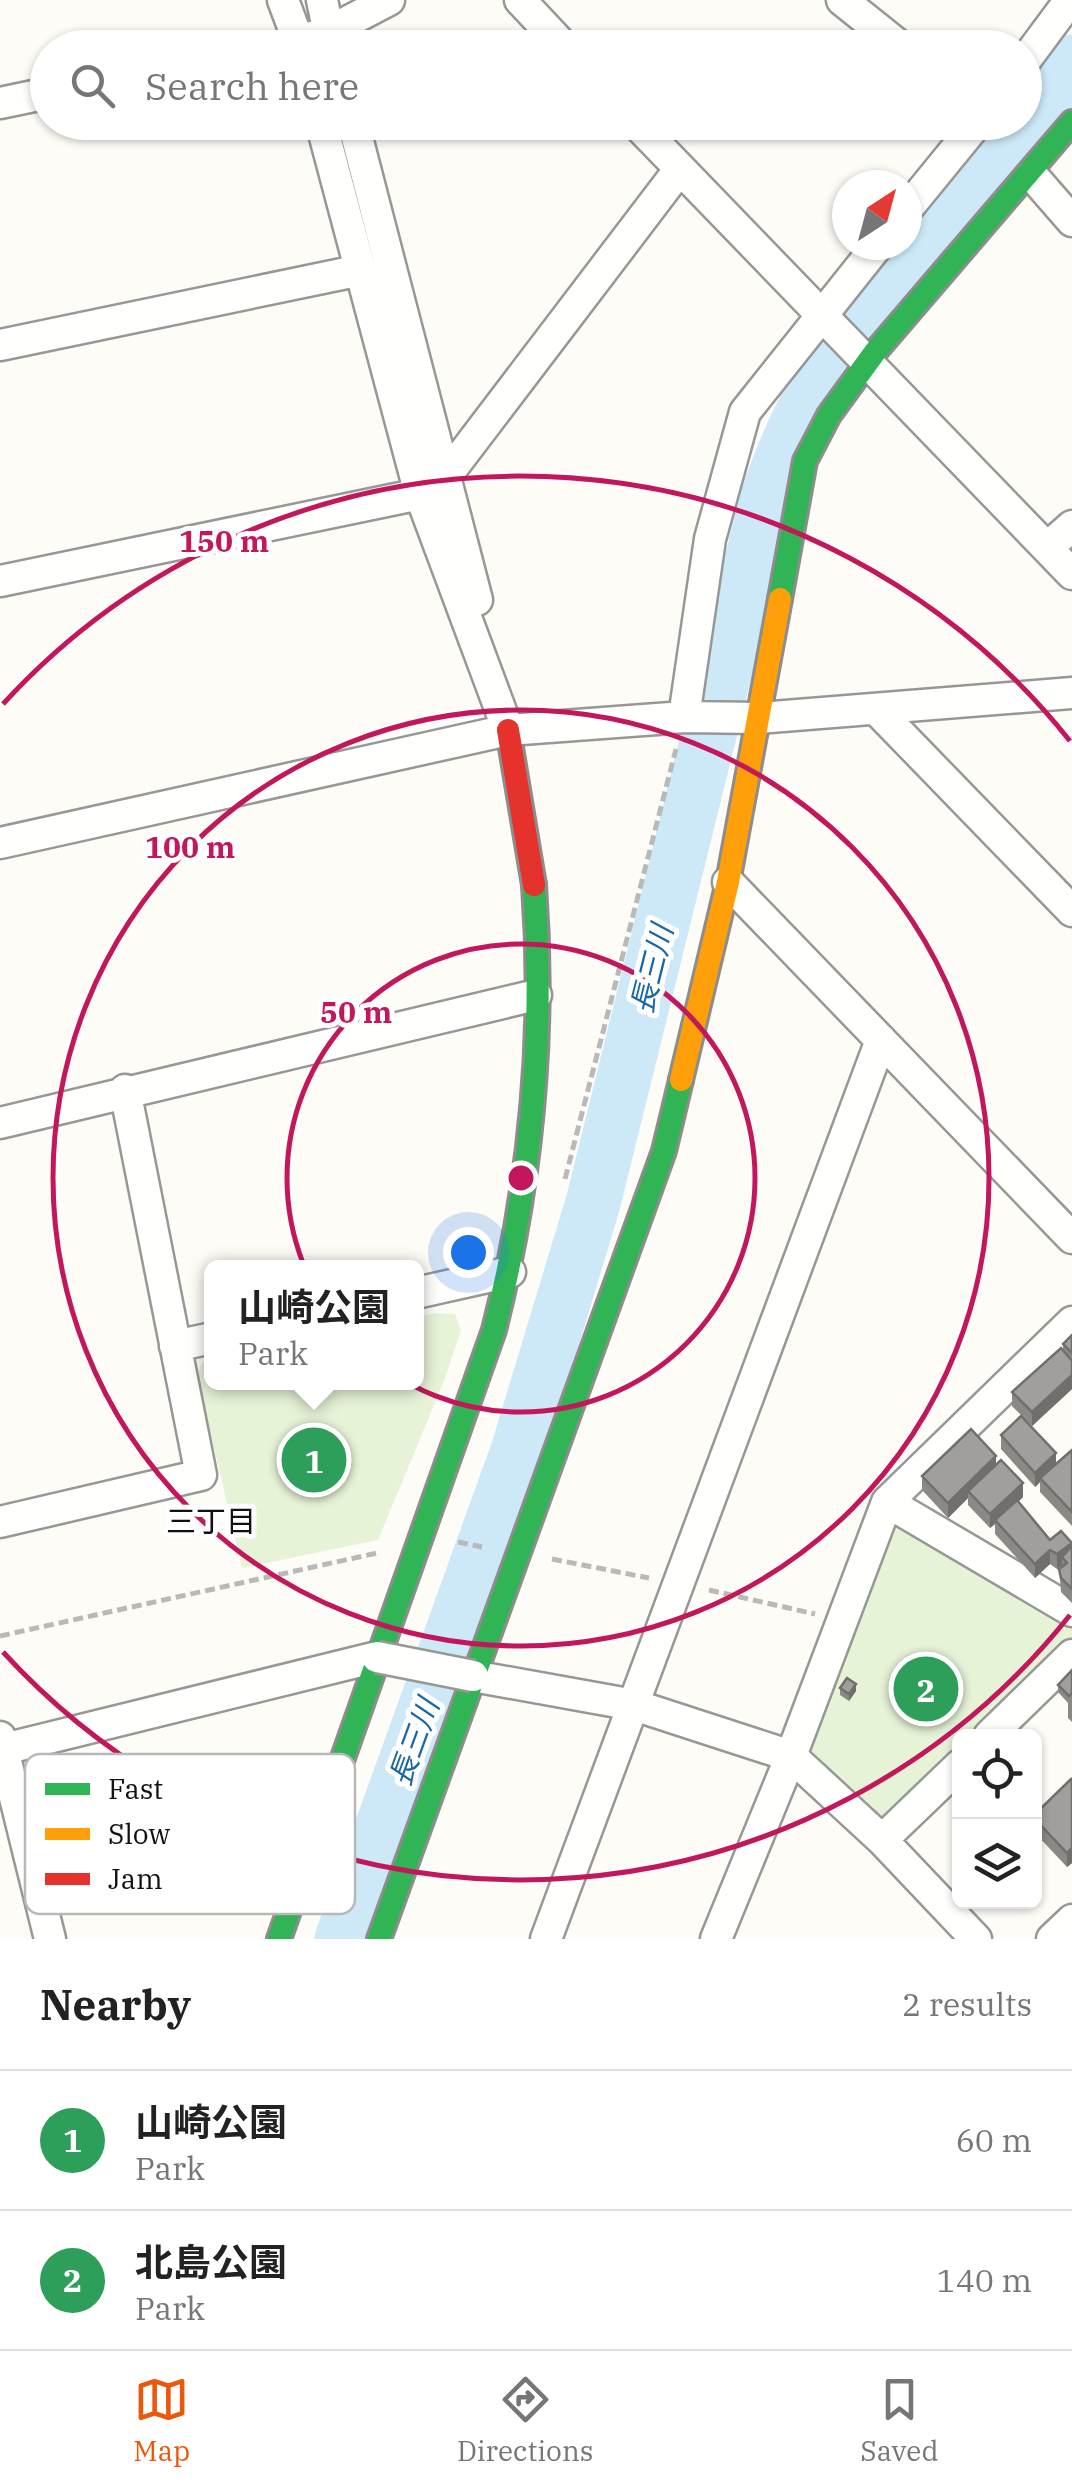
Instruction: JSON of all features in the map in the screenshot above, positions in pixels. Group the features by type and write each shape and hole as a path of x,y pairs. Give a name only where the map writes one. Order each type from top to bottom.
{"street":[{"path":"283,0 300,30"},
{"path":"312,30 322,0"},
{"path":"331,30 388,0"},
{"path":"520,0 548,30"},
{"path":"842,0 880,30"},
{"path":"1042,38 1070,0"},
{"path":"0,102 30,96"},
{"path":"379,1939 664,1152 728,882 805,462 826,418 868,361 1032,175 1072,122"},
{"path":"326,140 420,494 508,730"},
{"path":"343,1754 510,1272 535,1120 535,901 508,730 447,475 358,140"},
{"path":"652,140 1072,574"},
{"path":"922,191 963,140"},
{"path":"447,475 679,170"},
{"path":"1032,175 1072,221"},
{"path":"684,718 710,540 745,412 866,260"},
{"path":"0,345 361,270"},
{"path":"0,581 420,494"},
{"path":"1047,548 1072,526"},
{"path":"0,843 508,730 684,718 759,718 1072,693"},
{"path":"876,708 1072,911"},
{"path":"728,882 1072,1238"},
{"path":"0,1123 125,1090 536,995"},
{"path":"558,1935 634,1705 881,1040"},
{"path":"0,1522 201,1475 125,1090"},
{"path":"424,1291 510,1272"},
{"path":"716,1939 792,1756 886,1502 1072,1322"},
{"path":"175,1346 204,1340"},
{"path":"886,1502 1072,1610"},
{"path":"996,1729 1072,1656"},
{"path":"25,1841 1,1746 376,1657 634,1705 792,1756 882,1840 976,1939"},
{"path":"882,1840 952,1773"},
{"path":"44,1914 50,1939"},
{"path":"279,1939 288,1914"},
{"path":"1052,1939 1072,1920"}],"path":[{"path":"0,1636 418,1544"}],"green space":[{"path":"455,1314 461,1330 378,1540 242,1568 197,1375 202,1363 204,1390 424,1390 424,1316"},
{"path":"903,1524 1072,1622 1072,1641 979,1729 952,1729 952,1756 886,1819 875,1819 813,1761 808,1749 889,1528"}],"building":[{"path":"1072,1335 1072,1353 1063,1344"},
{"path":"1061,1348 1072,1361 1072,1375 1032,1412 1012,1392"},
{"path":"1021,1416 1056,1453 1035,1473 1001,1435"},
{"path":"971,1429 996,1456 948,1503 922,1476"},
{"path":"1072,1450 1072,1512 1040,1478"},
{"path":"1001,1460 1023,1483 990,1514 968,1491"},
{"path":"1017,1500 1050,1540 1061,1531 1072,1543 1057,1554 1050,1550 1035,1564 995,1520"},
{"path":"1072,1546 1072,1589 1061,1578 1059,1569 1067,1563 1062,1557"},
{"path":"1072,1670 1072,1693 1069,1696 1058,1685"},
{"path":"847,1678 856,1684 849,1694 840,1688"},
{"path":"1071,1779 1072,1848 1067,1853 1042,1826 1042,1807"}],"waterway":[{"name":"長三川","path":"1042,106 1072,62"},
{"name":"長三川","path":"355,1903 518,1451 593,1203 768,496 805,408 836,359 1018,140"},
{"name":"長三川","path":"342,1939 351,1914"}],"traffic: fast":[{"path":"780,599 805,461 829,415 875,352 1072,122"},
{"path":"344,1754 494,1330 507,1275 526,1165 536,1053 534,885"},
{"path":"379,1939 664,1151 681,1080"},
{"path":"279,1939 288,1914"}],"traffic: slow":[{"path":"681,1080 728,882 780,599"}],"traffic: jam":[{"path":"508,730 534,885"}],"place":[{"name":"山崎公園","path":"314,1460"},
{"name":"北島公園","path":"926,1689"}],"district":[{"name":"三丁目","path":"211,1520"}]}
